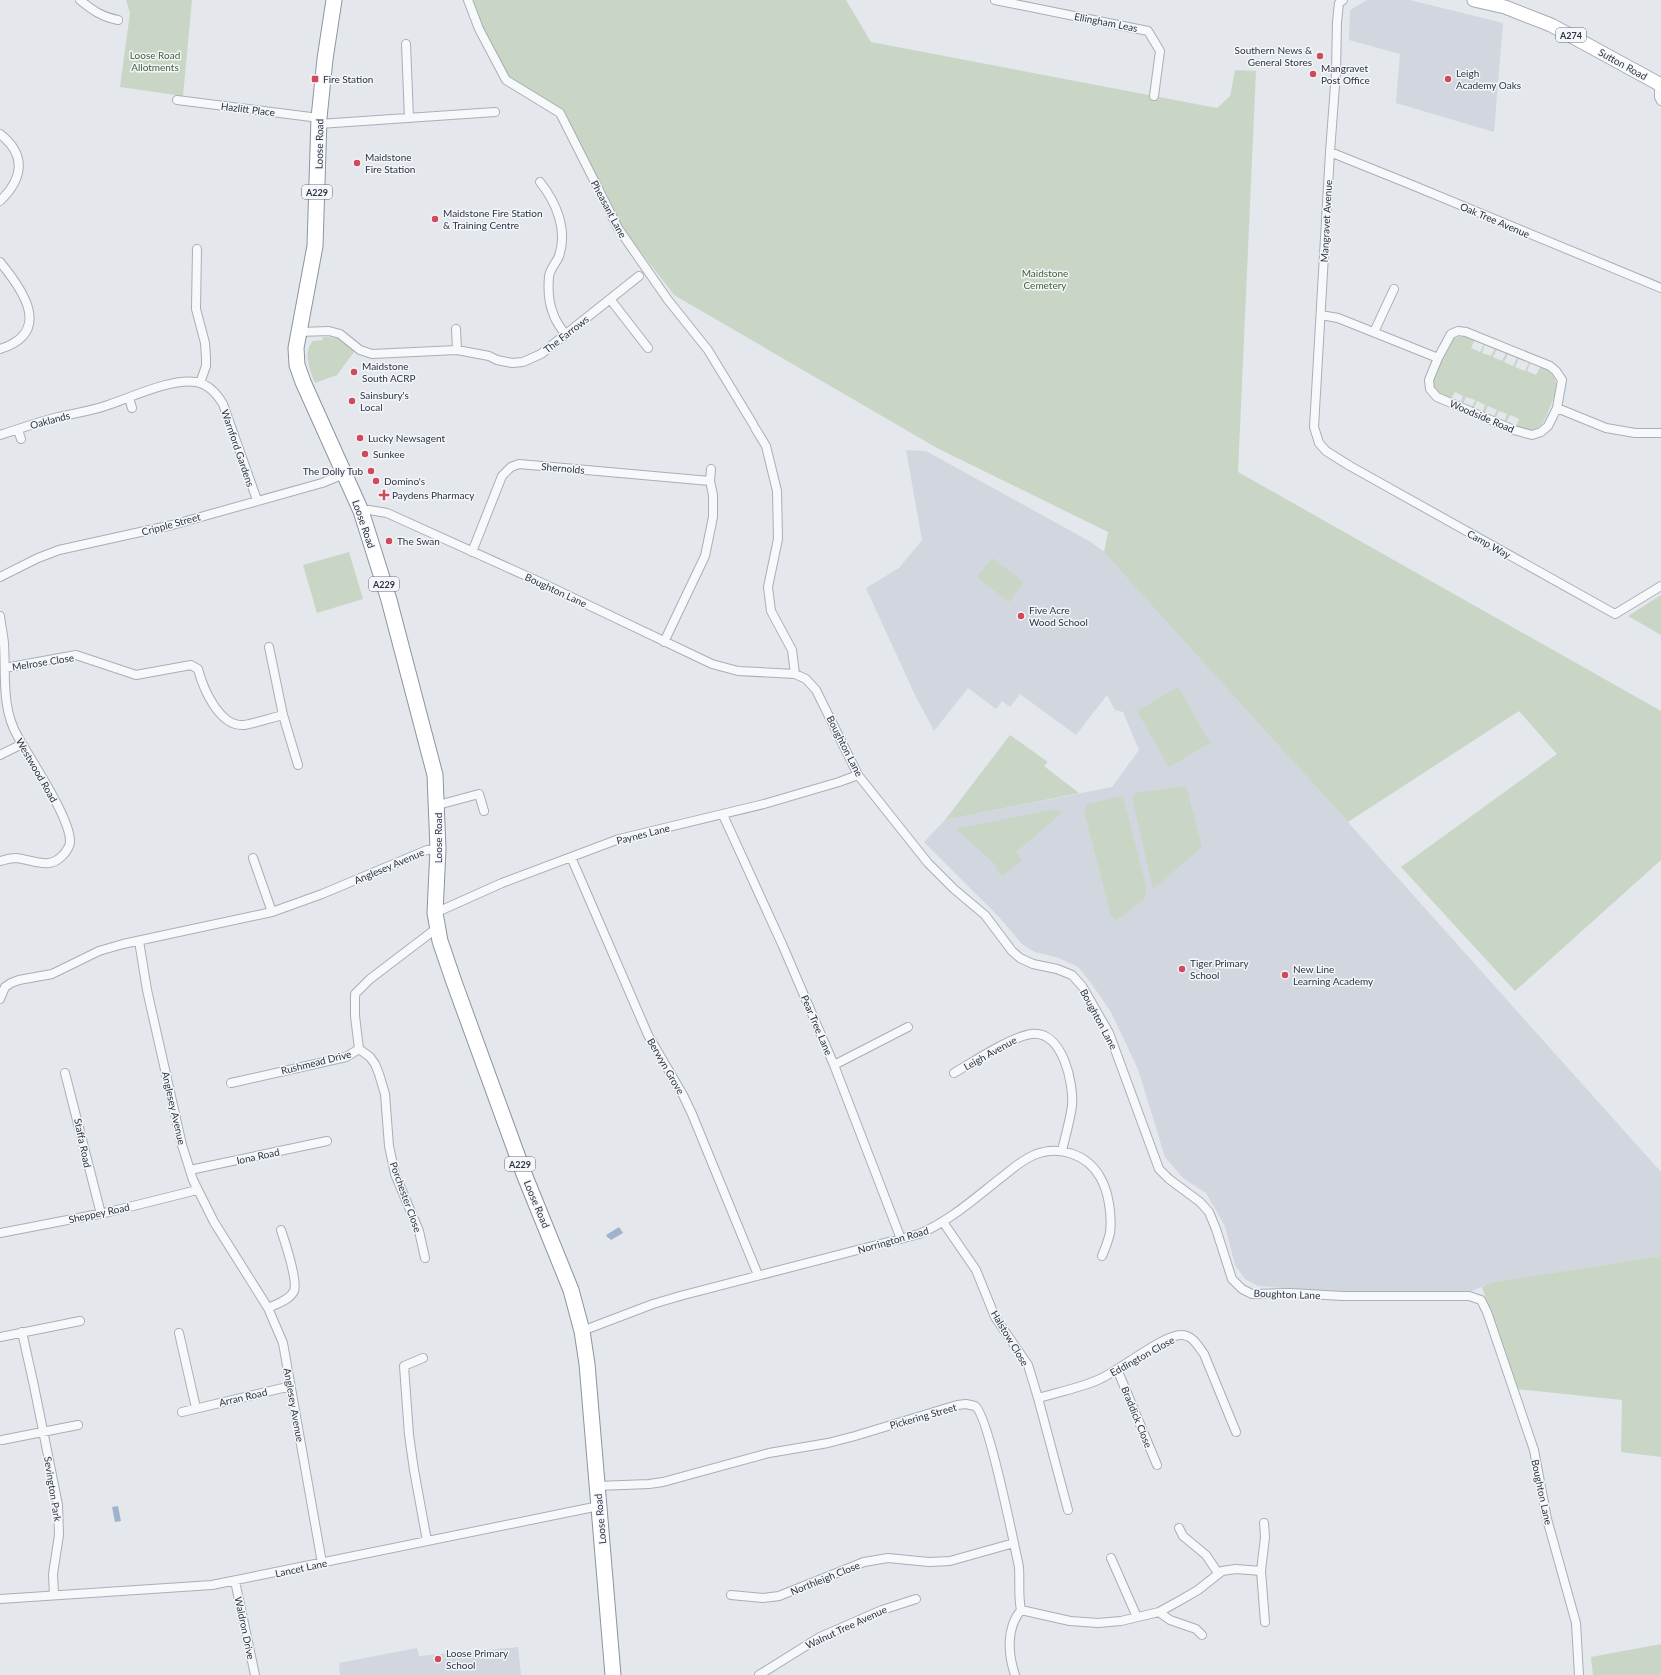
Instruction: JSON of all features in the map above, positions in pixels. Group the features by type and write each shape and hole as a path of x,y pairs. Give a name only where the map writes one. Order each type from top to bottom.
{"highway":[{"name":"Loose Road","path":"334,0 324,59 319,121 314,246 296,348 297,365 302,382 361,511 389,600 435,775 438,805 436,921 454,982 510,1136 571,1290 582,1331 587,1364 613,1675"}],"main road":[{"name":"Sutton Road","path":"1474,0 1505,7 1555,28 1660,84"}],"street":[{"path":"80,0 100,15 118,20"},
{"name":"Pheasant Lane","path":"468,0 479,29 506,80 560,113 618,228 668,300 708,350 766,446 778,491 778,539 768,586 771,611 792,650 795,674"},
{"name":"Ellingham Leas","path":"994,0 1148,31 1160,50 1154,96"},
{"name":"Mangravet Avenue","path":"1319,443 1314,427 1336,72 1337,22 1340,1"},
{"path":"406,44 409,118"},
{"path":"1660,84 1659,97 1661,101"},
{"name":"Hazlitt Place","path":"177,100 319,121 409,118 495,112"},
{"path":"0,134 8,140 16,150 19,171 13,188 0,201"},
{"name":"Oak Tree Avenue","path":"1330,152 1661,288"},
{"path":"540,182 550,194 558,210 561,226 562,248 557,262 548,275 550,303 553,314 565,334"},
{"path":"132,408 129,398 180,382 200,383 206,366 206,358 204,336 196,309 202,268 197,249"},
{"path":"0,262 21,293 30,314 29,323 24,333 16,342 0,349"},
{"name":"The Farrows","path":"299,332 329,332 340,334 360,350 372,354 457,350 489,356 497,360 512,363 523,362 541,354 639,276"},
{"path":"1374,332 1394,289"},
{"path":"610,299 648,348"},
{"path":"1321,315 1338,318 1438,358"},
{"path":"456,329 457,350"},
{"name":"Woodside Road","path":"1458,331 1466,332 1550,366 1556,371 1562,380 1557,408 1548,426 1541,432 1532,435 1514,430 1437,397 1430,389 1429,380 1438,358 1451,334 1458,331"},
{"name":"Warnford Gardens","path":"200,383 214,392 223,404 257,500"},
{"name":"Oaklands","path":"0,435 57,417 82,413 129,398"},
{"path":"1557,408 1606,428 1635,433 1661,432"},
{"name":"Oaklands","path":"18,430 21,439"},
{"name":"Camp Way","path":"1319,443 1326,451 1350,466 1615,614 1661,586"},
{"name":"Shernolds","path":"472,552 502,476 510,467 519,464 710,481"},
{"path":"664,642 705,556 713,517 713,495 710,481 711,469"},
{"name":"Cripple Street","path":"0,577 38,558 60,550 172,525 327,481 344,474"},
{"name":"Boughton Lane","path":"361,511 369,510 387,513 585,603 664,642 724,668 738,671 795,674 806,679 816,690 858,775 919,852 954,889 985,915 1012,951 1020,958 1033,964 1057,969 1072,975 1082,986 1109,1033 1159,1169 1169,1179 1200,1202 1209,1212 1232,1279 1242,1290 1252,1294 1290,1293 1343,1296 1469,1296 1481,1300 1487,1312 1534,1450 1547,1518 1576,1623 1579,1675"},
{"name":"Westwood Road","path":"0,616 4,642 8,717 63,816 69,831 71,844 63,855 54,862 42,864 14,858 0,861"},
{"path":"269,647 283,715 298,766"},
{"name":"Melrose Close","path":"5,668 76,655 136,675 191,665 198,669 203,687 214,706 230,722 243,725 283,715"},
{"path":"0,755 22,744"},
{"name":"Paynes Lane","path":"436,921 502,884 619,839 723,815 796,795 858,775"},
{"path":"438,805 479,794 484,811"},
{"name":"Pear Tree Lane","path":"723,815 782,944 834,1065 901,1239"},
{"name":"Anglesey Avenue","path":"322,1563 283,1343 268,1308 214,1222 197,1190 182,1146 147,990 139,941 272,912 322,894 427,850 438,849"},
{"name":"Berwyn Grove","path":"571,857 648,1035 683,1095 692,1114 758,1275"},
{"path":"253,858 272,912"},
{"name":"Rushmead Drive","path":"231,1083 346,1057 359,1048 355,1016 355,994 436,921"},
{"path":"0,999 4,983 52,974 65,969 99,951 139,941"},
{"path":"834,1065 908,1027"},
{"name":"Leigh Avenue","path":"954,1073 1018,1037 1034,1034 1049,1038 1061,1053 1069,1075 1072,1106 1062,1151"},
{"name":"Porchester Close","path":"359,1048 370,1057 379,1074 385,1094 388,1146 395,1174 419,1231 425,1258"},
{"name":"Staffa Road","path":"65,1073 101,1214"},
{"name":"Iona Road","path":"190,1170 327,1141"},
{"name":"Norrington Road","path":"582,1331 653,1304 758,1275 920,1234 943,1222 1027,1159 1042,1152 1062,1151 1084,1160 1096,1171 1104,1184 1108,1199 1110,1233 1102,1256"},
{"name":"Sheppey Road","path":"0,1233 101,1214 197,1190"},
{"name":"Halstow Close","path":"943,1222 976,1270 995,1317 1028,1365 1068,1510"},
{"path":"268,1308 287,1299 294,1291 294,1279 281,1230"},
{"path":"0,1337 80,1321"},
{"name":"Sevington Park","path":"22,1332 43,1431 59,1519 58,1541 53,1574 54,1595"},
{"path":"180,1333 196,1408"},
{"name":"Eddington Close","path":"1038,1398 1084,1386 1117,1369 1163,1341 1175,1336 1188,1336 1197,1343 1204,1354 1236,1432"},
{"path":"423,1358 404,1366 408,1435 427,1541"},
{"name":"Braddick Close","path":"1117,1369 1157,1465"},
{"name":"Arran Road","path":"182,1412 291,1386"},
{"name":"Pickering Street","path":"597,1486 650,1484 663,1482 769,1453 849,1438 957,1406 972,1404 980,1410 989,1436 1019,1567 1019,1600 1021,1610"},
{"path":"2,1440 78,1425"},
{"name":"Lancet Lane","path":"0,1599 181,1588 235,1581 599,1506"},
{"path":"1264,1523 1265,1538 1260,1571 1265,1622"},
{"path":"1180,1528 1184,1536 1206,1556 1218,1573"},
{"name":"Northleigh Close","path":"731,1595 763,1598 779,1596 864,1562 888,1558 929,1562 950,1560 1014,1543"},
{"path":"1111,1558 1137,1617"},
{"path":"1015,1675 1011,1662 1010,1638 1014,1618 1021,1610 1070,1621 1121,1621 1158,1612 1198,1590 1218,1573 1236,1569 1260,1571"},
{"name":"Waldron Drive","path":"235,1581 255,1675"},
{"name":"Walnut Tree Avenue","path":"759,1675 820,1637 882,1610 916,1599"},
{"path":"1158,1612 1170,1620 1196,1629 1202,1635"}],"shaded area":[{"name":"Leigh Academy Oaks","path":"1367,0 1410,0 1503,23 1494,132 1396,103 1400,54 1349,40 1350,10"},
{"name":"New Line Learning Academy","path":"906,450 926,451 1089,541 1108,554 1661,1172 1661,1256 1493,1282 1472,1291 1377,1295 1258,1286 1245,1279 1235,1265 1225,1226 1206,1193 1183,1178 1165,1157 1138,1069 1111,1012 1091,983 1078,967 1059,958 1035,952 1022,944 1000,918 924,842 945,820 1112,787 1139,750 1123,712 1115,710 1107,695 1076,735 1020,694 1010,707 1002,701 996,709 968,688 934,731 915,695 866,588 899,568 922,540"},
{"name":"Loose Primary School","path":"518,1647 521,1675 340,1675 339,1663 417,1648 419,1656"}],"green space":[{"name":"Loose Road Allotments","path":"126,0 192,0 183,96 120,87 130,13"},
{"name":"Maidstone Cemetery","path":"472,0 846,0 871,42 1217,108 1230,96 1235,70 1256,71 1238,472 1661,711 1661,860 1515,991 1401,867 1557,754 1519,711 1348,822 1104,552 1108,532 937,448 674,295 621,226 564,111 509,78 483,29"},
{"path":"1463,336 1475,339 1471,348 1480,352 1485,344 1482,353 1491,356 1495,348 1497,349 1493,357 1502,361 1506,353 1508,354 1504,362 1513,366 1517,358 1519,358 1515,367 1525,371 1529,362 1527,371 1536,375 1540,367 1552,375 1556,384 1555,395 1543,422 1539,426 1529,430 1516,427 1519,419 1510,415 1506,423 1504,422 1507,414 1499,411 1495,419 1493,418 1497,410 1488,406 1484,414 1482,413 1485,405 1477,401 1473,410 1471,409 1475,400 1466,397 1462,406 1460,404 1463,396 1455,392 1450,401 1440,395 1435,388 1433,380 1437,365 1451,339"},
{"path":"322,337 341,339 351,347 354,352 337,375 315,383 307,356 310,345 313,341 323,340"},
{"path":"349,552 363,599 317,613 303,565"},
{"path":"992,558 1024,582 1009,602 977,577"},
{"path":"1661,595 1661,635 1628,616"},
{"path":"1178,687 1210,743 1169,767 1137,711"},
{"path":"1010,735 1048,762 1044,766 1079,793 945,820"},
{"path":"1186,786 1202,847 1153,889 1132,797 1136,793"},
{"path":"1123,796 1144,878 1146,893 1143,900 1117,920 1111,916 1084,811 1087,804"},
{"path":"1050,810 1060,811 1062,813 1016,852 1022,860 1002,876 996,869 996,865 956,829"},
{"path":"1661,1256 1661,1457 1621,1452 1622,1400 1516,1389 1482,1287 1493,1282"},
{"path":"1661,1644 1661,1675 1593,1675 1591,1657"}],"water":[{"path":"619,1227 623,1233 611,1240 608,1238 606,1235"},
{"path":"118,1506 121,1521 115,1522 112,1507"}],"place":[{"name":"Southern News & General Stores","path":"1320,56"},
{"name":"Mangravet Post Office","path":"1313,74"},
{"name":"Fire Station","path":"315,79"},
{"name":"Leigh Academy Oaks","path":"1448,79"},
{"name":"Maidstone Fire Station","path":"357,163"},
{"name":"Maidstone Fire Station & Training Centre","path":"435,219"},
{"name":"Maidstone South ACRP","path":"354,372"},
{"name":"Sainsbury's Local","path":"352,401"},
{"name":"Lucky Newsagent","path":"360,438"},
{"name":"Sunkee","path":"365,454"},
{"name":"The Dolly Tub","path":"371,471"},
{"name":"Domino's","path":"376,481"},
{"name":"Paydens Pharmacy","path":"384,495"},
{"name":"The Swan","path":"389,541"},
{"name":"Five Acre Wood School","path":"1021,616"},
{"name":"Tiger Primary School","path":"1182,969"},
{"name":"New Line Learning Academy","path":"1285,975"},
{"name":"Loose Primary School","path":"438,1659"}]}
